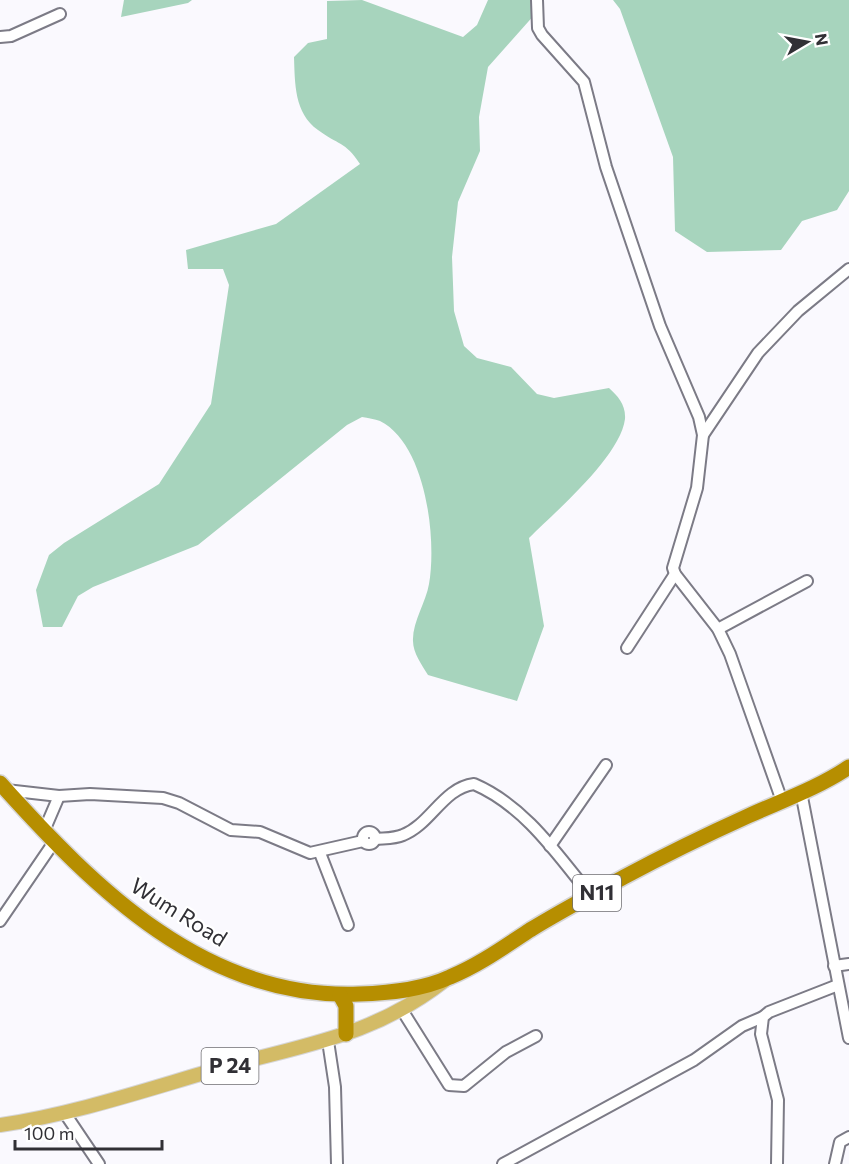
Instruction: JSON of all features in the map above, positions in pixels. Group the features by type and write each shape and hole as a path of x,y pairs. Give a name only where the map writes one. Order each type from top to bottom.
{"highway":[{"name":"N11","path":"340,995 385,994 448,978 591,896 697,839 801,792 849,767"},
{"name":"Wum Road","path":"3,786 49,837 130,913 196,955 285,990 340,995"},
{"path":"340,995 346,1006 346,1034"}],"main road":[{"name":"P 24","path":"0,1125 64,1112 328,1041 372,1026 402,1010 448,978"}],"street":[{"path":"537,0 542,35 584,82 606,167 660,326 699,417 703,435 697,488 673,560 675,574 718,629 730,654 782,801"},
{"path":"0,37 10,36 60,14"},
{"path":"703,435 758,353 798,311 849,269"},
{"path":"627,648 675,574"},
{"path":"718,629 807,581"},
{"path":"550,846 606,765"},
{"path":"3,786 60,796 90,794 163,798 179,803 231,830 260,832 310,854 363,842 363,835 369,832 375,839 401,836 414,830 455,790 474,784 488,789 524,816 591,896"},
{"path":"801,792 849,1038"},
{"path":"0,921 49,837 60,796"},
{"path":"320,853 348,924"},
{"path":"834,966 849,964"},
{"path":"503,1164 694,1060 726,1036 769,1012 838,985"},
{"path":"402,1010 449,1085 455,1087 464,1086 506,1052 537,1035"},
{"path":"763,1017 762,1034 778,1100 777,1164"},
{"path":"328,1041 335,1087 337,1164"},
{"path":"64,1112 99,1164"},
{"path":"835,1164 840,1142 849,1137"}],"green space":[{"path":"124,0 192,0 188,3 121,17"},
{"path":"362,0 463,37 477,25 488,0 537,0 536,13 488,67 479,117 480,151 458,202 452,257 454,311 464,346 477,358 511,367 537,394 554,398 609,388 621,401 625,419 621,434 600,466 570,499 529,538 544,626 517,701 428,675 418,659 413,645 413,634 429,584 431,565 429,519 425,494 418,471 408,450 396,433 380,421 362,417 347,425 198,545 93,587 78,596 62,627 43,627 36,590 49,555 64,543 159,484 211,404 229,285 223,269 188,269 186,250 276,224 360,164 345,147 318,130 304,115 297,97 294,57 308,43 327,39 327,1"},
{"path":"613,0 849,0 849,191 837,210 802,221 781,250 707,252 675,231 673,157 620,9"}]}
